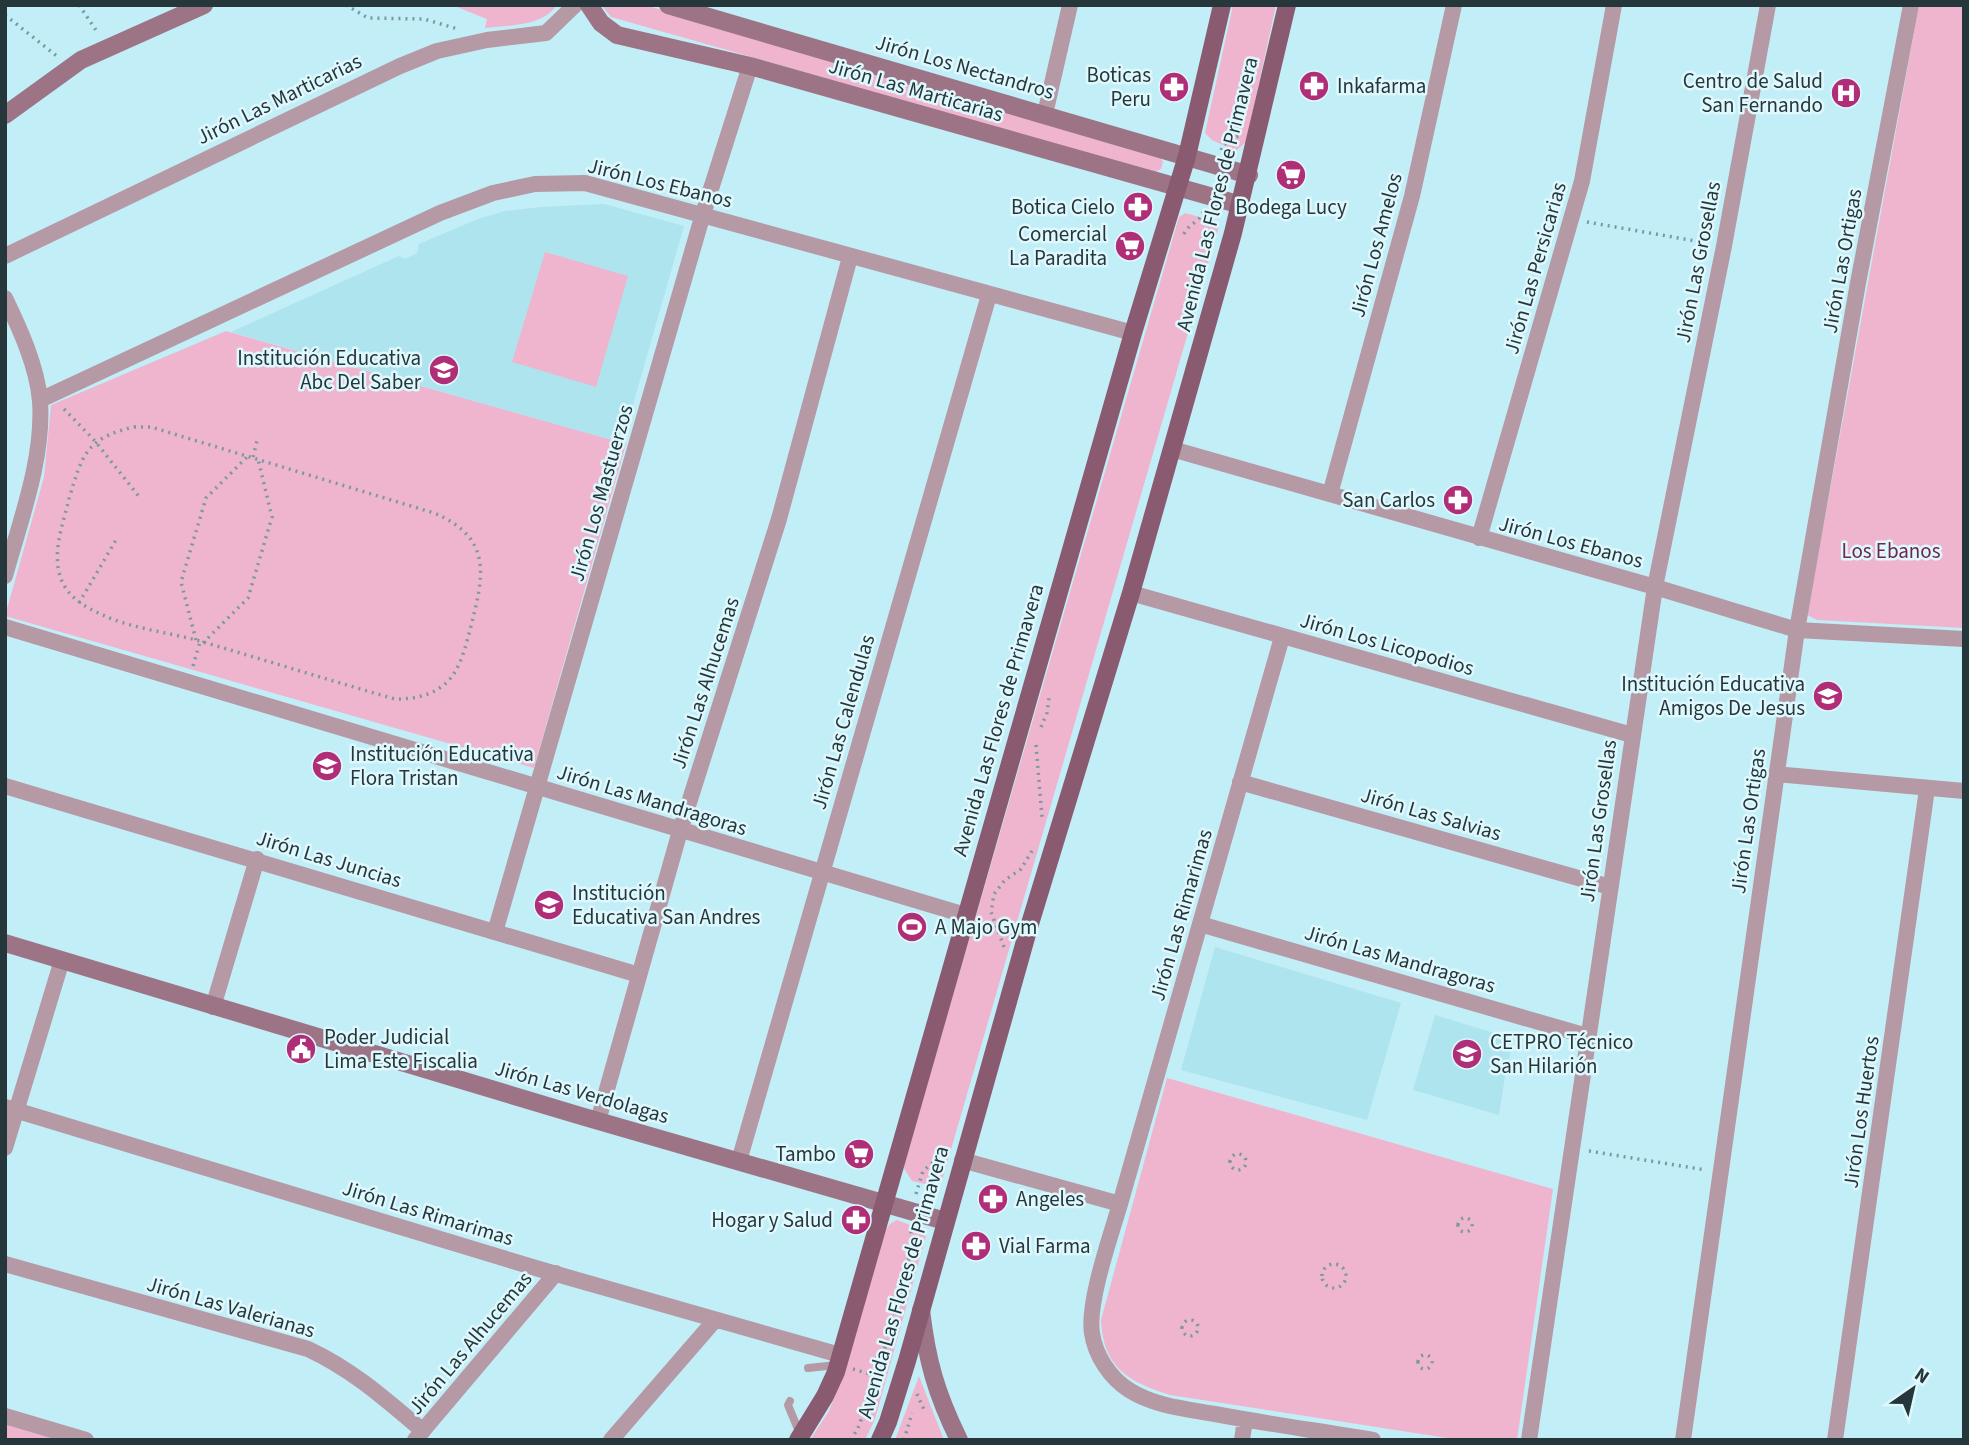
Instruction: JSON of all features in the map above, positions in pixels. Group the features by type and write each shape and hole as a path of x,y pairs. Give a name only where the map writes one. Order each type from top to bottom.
{"main road":[{"name":"Avenida Las Flores de Primavera","path":"799,1438 825,1396 834,1356 883,1203 1133,333 1187,156 1222,5"},
{"name":"Avenida Las Flores de Primavera","path":"880,1440 901,1382 1029,926 1172,449 1249,175 1287,5"}],"street":[{"path":"5,115 81,60 204,5"},
{"name":"Jirón Las Marticarias","path":"5,256 400,66 437,51 486,40 546,33 575,5"},
{"name":"Jirón Las Marticarias","path":"589,5 601,23 617,35 750,66 1241,205"},
{"name":"Jirón Los Nectandros","path":"668,5 1249,175"},
{"path":"1045,114 1070,5"},
{"name":"Jirón Los Amelos","path":"1329,494 1412,196 1454,5"},
{"name":"Jirón Las Persicarias","path":"1479,538 1582,181 1614,5"},
{"name":"Jirón Las Grosellas","path":"1529,1440 1655,587 1724,246 1768,5"},
{"name":"Jirón Las Ortigas","path":"1683,1440 1797,630 1911,5"},
{"name":"Jirón Los Mastuerzos","path":"495,932 702,214 750,66"},
{"name":"Jirón Los Ebanos","path":"40,400 440,213 493,193 535,184 585,183 1133,333"},
{"name":"Jirón Las Alhucemas","path":"598,1121 680,831 779,519 850,257"},
{"name":"Jirón Las Calendulas","path":"739,1161 989,295"},
{"path":"5,298 25,345 40,400 31,480 5,576"},
{"name":"Jirón Los Ebanos","path":"1172,449 1797,630 1964,639"},
{"name":"Jirón Los Licopodios","path":"1131,593 1632,735"},
{"name":"Jirón Las Mandragoras","path":"5,627 965,915"},
{"name":"Jirón Las Rimarimas","path":"1282,637 1120,1204 1091,1318 1092,1335 1104,1366 1128,1390 1146,1399 1245,1420 1373,1440"},
{"path":"1776,774 1964,791"},
{"name":"Jirón Las Salvias","path":"1240,782 1610,887"},
{"name":"Jirón Las Juncias","path":"5,786 639,975"},
{"name":"Jirón Los Huertos","path":"1835,1440 1927,789"},
{"path":"213,1007 257,859"},
{"name":"Jirón Las Mandragoras","path":"1200,923 1587,1036"},
{"name":"Jirón Las Verdolagas","path":"5,943 598,1121 945,1221"},
{"path":"5,1149 11,1108 62,960"},
{"name":"Jirón Las Rimarimas","path":"11,1108 834,1356"},
{"path":"962,1160 1120,1204"},
{"name":"Jirón Las Valerianas","path":"5,1264 308,1349 363,1380 419,1435"},
{"name":"Jirón Las Alhucemas","path":"419,1435 556,1273"},
{"path":"921,1309 926,1352 934,1383 958,1440"},
{"path":"611,1440 715,1320"},
{"path":"5,1416 86,1440"},
{"path":"1242,1440 1245,1420"}],"lane":[{"path":"834,1356 807,1369 834,1356"},
{"path":"790,1401 788,1405 799,1438"}],"path":[{"path":"79,5 107,47"},
{"path":"346,5 368,18 424,19 463,30"},
{"path":"5,15 71,67"},
{"path":"1181,243 1185,230 1201,218"},
{"path":"1571,219 1724,246"},
{"path":"64,409 95,441 140,498"},
{"path":"151,427 253,457 434,513 452,520 467,535 477,550 482,582 465,648 447,683 429,694 411,699 395,699 105,617 79,603 65,587 57,566 57,551 80,464 95,441 119,430 151,427"},
{"path":"192,668 200,642 248,598 272,517 253,457 258,437"},
{"path":"200,642 181,582 206,498 253,457"},
{"path":"79,603 116,540"},
{"path":"1040,824 1042,813 1035,748 1047,713 1050,691"},
{"path":"1004,950 990,912 994,894 1005,880 1021,869 1035,846"},
{"path":"919,1183 923,1171 945,1152 948,1139"},
{"path":"1572,1148 1721,1173"},
{"path":"1239,1154 1244,1157 1244,1168 1240,1170 1232,1167 1230,1163 1233,1156 1239,1154"},
{"path":"1462,1217 1472,1222 1467,1232 1458,1227 1462,1217"},
{"path":"851,1440 877,1376 913,1242 908,1224"},
{"path":"1336,1264 1345,1270 1346,1281 1342,1286 1331,1287 1323,1280 1323,1270 1336,1264"},
{"path":"1194,1321 1197,1325 1196,1334 1183,1331 1185,1322 1194,1321"},
{"path":"834,1356 877,1376 901,1382"}],"shaded area":[{"path":"604,204 684,226 622,443 231,332 399,256 405,259 417,253 419,244 478,219 505,211"},
{"path":"1215,947 1401,1003 1367,1120 1181,1070"},
{"name":"CETPRO Técnico San Hilarión","path":"1435,1015 1514,1039 1499,1115 1413,1090"}],"green space":[{"path":"452,5 557,5 551,12 534,21 485,28 487,19"},
{"path":"645,5 1160,156 1163,162 1161,169 1155,172 611,17 603,7"},
{"path":"1233,5 1276,5 1246,142 1236,151 1212,140 1205,133"},
{"name":"Los Ebanos","path":"1919,5 1964,5 1964,628 1817,620 1807,615"},
{"path":"1185,213 1214,221 1219,226 943,1177 929,1185 912,1181 903,1167 1179,217"},
{"path":"545,252 628,276 596,387 512,362"},
{"path":"226,331 626,444 534,768 5,616 44,477 51,405"},
{"path":"1167,1078 1553,1189 1517,1440 1460,1440 1170,1395 1142,1385 1121,1371 1107,1350 1101,1320"},
{"path":"897,1220 921,1229 926,1236 875,1419 865,1440 810,1440 829,1411 842,1376 885,1231"},
{"path":"919,1376 944,1440 895,1440"},
{"path":"5,1424 60,1440 5,1440"}],"place":[{"name":"Inkafarma","path":"1314,86"},
{"name":"Boticas Peru","path":"1174,87"},
{"name":"Centro de Salud San Fernando","path":"1846,93"},
{"name":"Bodega Lucy","path":"1291,175"},
{"name":"Botica Cielo","path":"1138,207"},
{"name":"Comercial La Paradita","path":"1130,246"},
{"name":"Institución Educativa Abc Del Saber","path":"444,370"},
{"name":"San Carlos","path":"1458,500"},
{"name":"Institución Educativa Amigos De Jesus","path":"1828,696"},
{"name":"Institución Educativa Flora Tristan","path":"327,766"},
{"name":"Institución Educativa San Andres","path":"549,905"},
{"name":"A Majo Gym","path":"912,927"},
{"name":"Poder Judicial Lima Este Fiscalia","path":"301,1049"},
{"name":"CETPRO Técnico San Hilarión","path":"1467,1054"},
{"name":"Tambo","path":"859,1154"},
{"name":"Angeles","path":"993,1199"},
{"name":"Hogar y Salud","path":"856,1220"},
{"name":"Vial Farma","path":"976,1246"}]}
